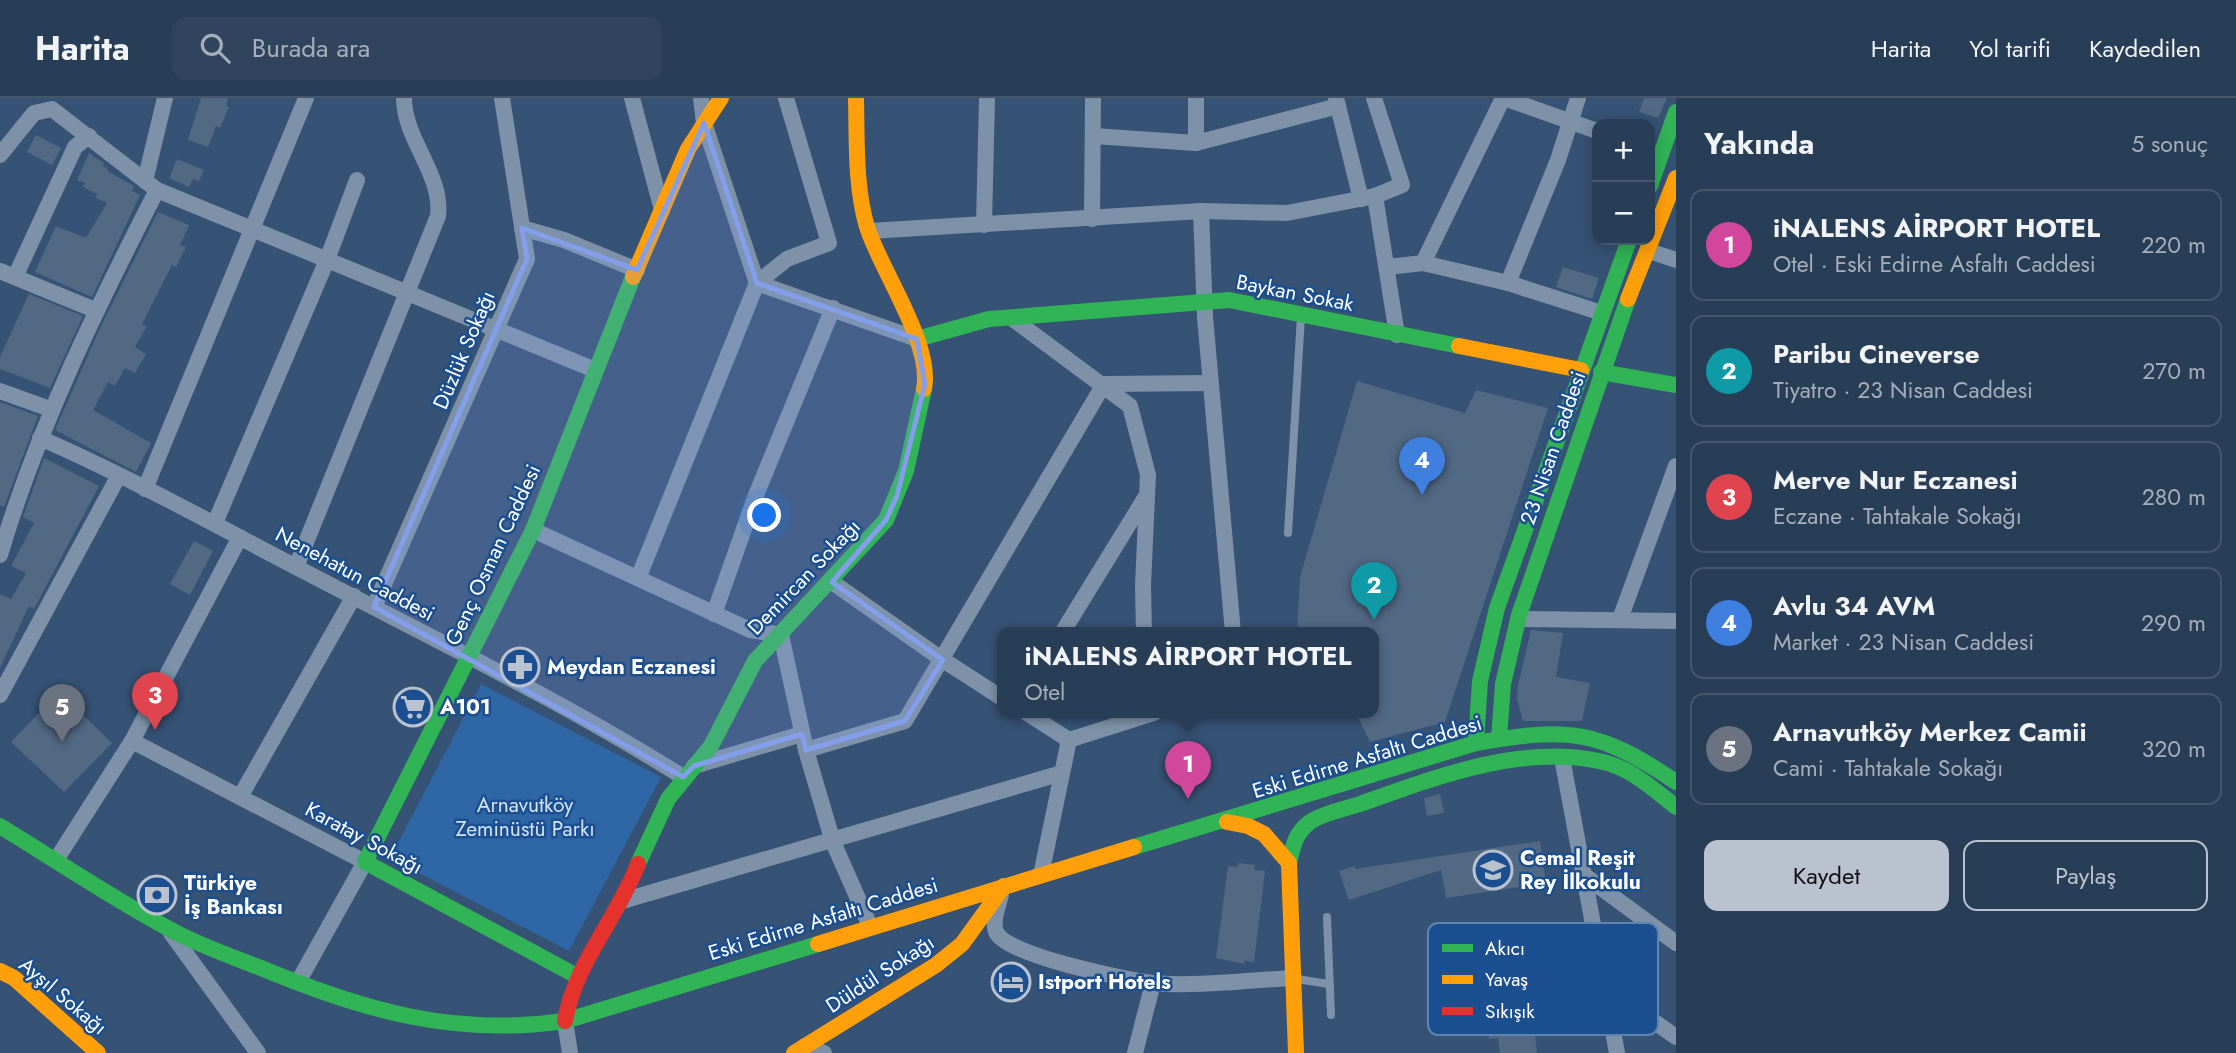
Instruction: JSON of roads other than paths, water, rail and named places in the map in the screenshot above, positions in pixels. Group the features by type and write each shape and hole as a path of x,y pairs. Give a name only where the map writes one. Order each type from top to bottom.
{"main road":[{"name":"Genç Osman Caddesi","path":"365,862 533,530 595,370 688,149 721,98"},
{"name":"Demircan Sokağı","path":"565,1021 568,993 575,975 622,901 674,788 712,746 752,663 832,582 886,520 897,496 917,429 925,384 917,340 870,231 858,161 856,98"},
{"path":"1652,182 1676,112"},
{"name":"23 Nisan Caddesi","path":"1499,739 1503,684 1518,618 1601,372 1676,178"},
{"name":"23 Nisan Caddesi","path":"1476,743 1479,681 1497,608 1627,245"},
{"name":"Baykan Sokak","path":"917,340 962,324 1205,300 1229,300 1581,370 1676,385"},
{"name":"Eski Edirne Asfaltı Caddesi","path":"0,825 168,929 298,982 387,1013 454,1025 534,1026 565,1021 1476,743 1499,739 1586,736 1638,756 1676,782"},
{"name":"Eski Edirne Asfaltı Caddesi","path":"1289,863 1295,837 1311,821 1476,766 1499,761 1563,758 1599,762 1633,773 1676,807"},
{"path":"1224,822 1245,824 1262,831 1278,844 1289,863 1296,1053"},
{"name":"Karatay Sokağı","path":"365,862 575,975"},
{"name":"Düldül Sokağı","path":"800,1050 962,944 1004,886"},
{"name":"Ayşıl Sokağı","path":"0,971 14,978 98,1053"}],"street":[{"path":"0,555 7,508 151,185 166,98"},
{"path":"145,489 254,231 306,98"},
{"path":"296,567 439,216 440,203 407,119 404,98"},
{"name":"Düzlük Sokağı","path":"374,607 527,259 502,98"},
{"path":"632,98 662,210"},
{"path":"701,98 704,123 757,283"},
{"path":"639,576 757,283 787,259 830,243 786,98"},
{"path":"984,225 987,98"},
{"path":"1092,219 1093,98"},
{"path":"1196,98 1196,143"},
{"path":"870,231 1201,211 1287,214 1368,197 1402,185 1374,98"},
{"path":"1423,263 1503,98 1592,129"},
{"path":"1508,283 1578,98"},
{"path":"1093,136 1196,143 1337,102 1388,267 1397,335"},
{"path":"0,155 34,113 52,109 151,185 254,231 595,370"},
{"path":"89,136 75,147 8,274 95,310"},
{"path":"215,523 327,260 357,180"},
{"path":"1201,211 1211,383 1232,627"},
{"path":"522,228 564,240 638,270"},
{"path":"1649,251 1676,260"},
{"path":"1388,267 1423,263 1508,283 1602,313"},
{"path":"757,283 917,340"},
{"path":"714,614 756,495 833,308"},
{"path":"1013,319 1130,405 1148,475 1144,627"},
{"path":"1104,384 1211,383"},
{"path":"689,771 804,742 905,721 1104,384"},
{"path":"0,391 50,409"},
{"name":"Nenehatun Caddesi","path":"40,438 215,523 624,741 689,771"},
{"path":"1620,619 1676,466"},
{"path":"0,695 118,477"},
{"path":"1066,627 1147,495"},
{"path":"533,530 639,576 750,630 781,635 804,742 834,842 870,926"},
{"path":"56,860 132,741 240,537"},
{"path":"832,582 997,694"},
{"path":"240,797 354,596"},
{"path":"1518,618 1676,621"},
{"path":"1035,718 1069,740"},
{"path":"1069,740 1137,718"},
{"path":"1041,875 1069,740"},
{"name":"Karatay Sokağı","path":"132,741 365,862"},
{"path":"1563,758 1593,923"},
{"path":"622,901 834,842 1062,773"},
{"name":"Genç Osman Caddesi","path":"298,982 365,862"},
{"path":"1585,876 1649,923"},
{"path":"1004,886 994,921 997,934 1004,942 1051,960 1153,983 1294,978"},
{"path":"168,929 258,1053"},
{"path":"1658,930 1676,943"},
{"path":"1135,1053 1153,983"},
{"name":"Demircan Sokağı","path":"565,1021 570,1053"},
{"path":"1658,1024 1676,1037"},
{"path":"1614,1035 1617,1053"},
{"path":"800,1050 824,1053"}],"lane":[{"path":"1288,533 1301,316"},
{"path":"1327,917 1331,1015"},
{"path":"1294,978 1328,984"}],"place":[{"name":"Avlu 34 AVM","path":"1422,495"},
{"name":"Paribu Cineverse","path":"1374,620"},
{"name":"Meydan Eczanesi","path":"520,667"},
{"name":"A101","path":"413,707"},
{"name":"Merve Nur Eczanesi","path":"155,730"},
{"name":"Arnavutköy Merkez Camii","path":"62,742"},
{"name":"iNALENS AİRPORT HOTEL","path":"1188,799"},
{"name":"Cemal Reşit Rey İlkokulu","path":"1493,870"},
{"name":"Türkiye İş Bankası","path":"157,895"},
{"name":"Istport Hotels","path":"1011,982"}],"park label":[{"name":"Arnavutköy Zeminüstü Parkı","path":"525,817"}]}
